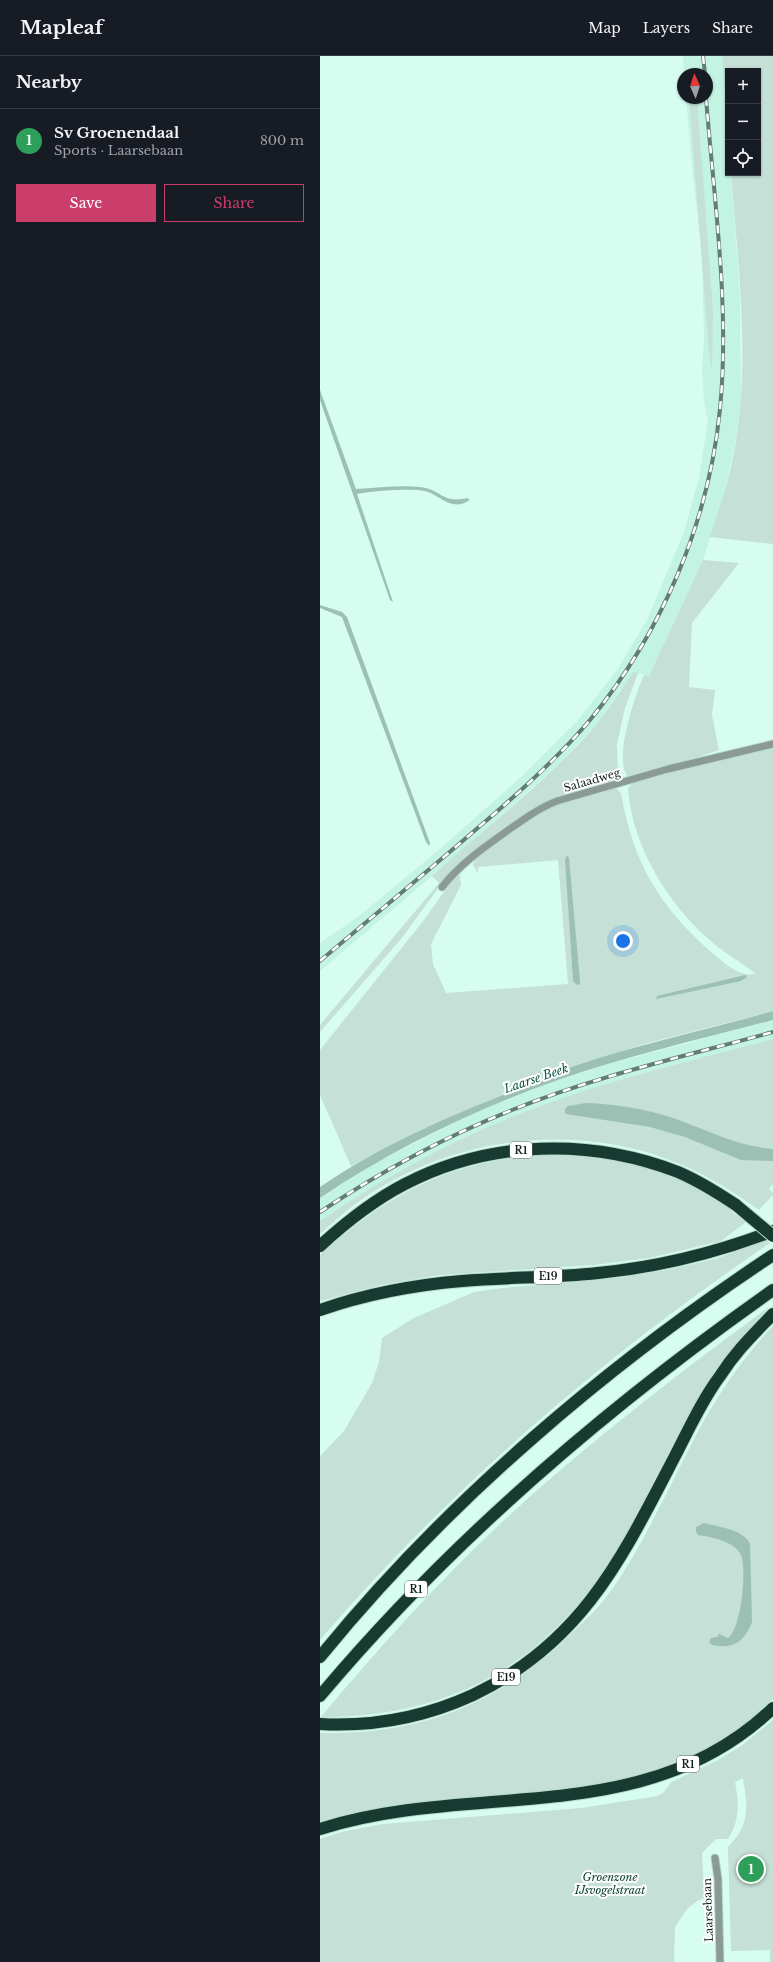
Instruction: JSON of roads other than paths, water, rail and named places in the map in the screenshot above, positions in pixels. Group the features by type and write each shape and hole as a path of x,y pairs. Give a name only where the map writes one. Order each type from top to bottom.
{"highway":[{"name":"R1","path":"320,1246 354,1217 405,1184 452,1164 510,1151 569,1148 630,1157 679,1173 710,1188 736,1205 773,1236"},
{"name":"E19","path":"320,1310 368,1296 424,1285 462,1281 596,1274 665,1264 716,1251 773,1231"},
{"name":"R1","path":"320,1656 416,1550 499,1470 569,1408 624,1362 690,1312 773,1255"},
{"name":"R1","path":"320,1696 360,1649 421,1585 521,1490 650,1380 773,1290"},
{"name":"E19","path":"320,1724 338,1725 391,1721 452,1704 483,1690 512,1673 558,1637 592,1600 616,1564 719,1376 743,1343 773,1314"},
{"name":"R1","path":"320,1829 351,1820 398,1812 563,1796 627,1785 668,1772 705,1756 742,1734 773,1708"}],"street":[{"name":"Salaadweg","path":"442,886 454,871 471,856 544,806 668,769 773,744"},
{"name":"Laarsebaan","path":"715,1858 718,1879 720,1962"}],"railway":[{"path":"703,56 704,68"},
{"path":"320,961 509,801 551,762 590,720 616,686 639,650 660,613 678,574 693,534 705,493 714,451 720,409 723,371 720,254 707,104"},
{"path":"320,1212 389,1169 413,1156 487,1120 512,1110 609,1077 773,1032"}],"place":[{"name":"Sv Groenendaal","path":"751,1869"}],"water label":[{"name":"Laarse Beek","path":"536,1078"}],"park label":[{"name":"Groenzone IJsvogelstraat","path":"610,1883"}]}
